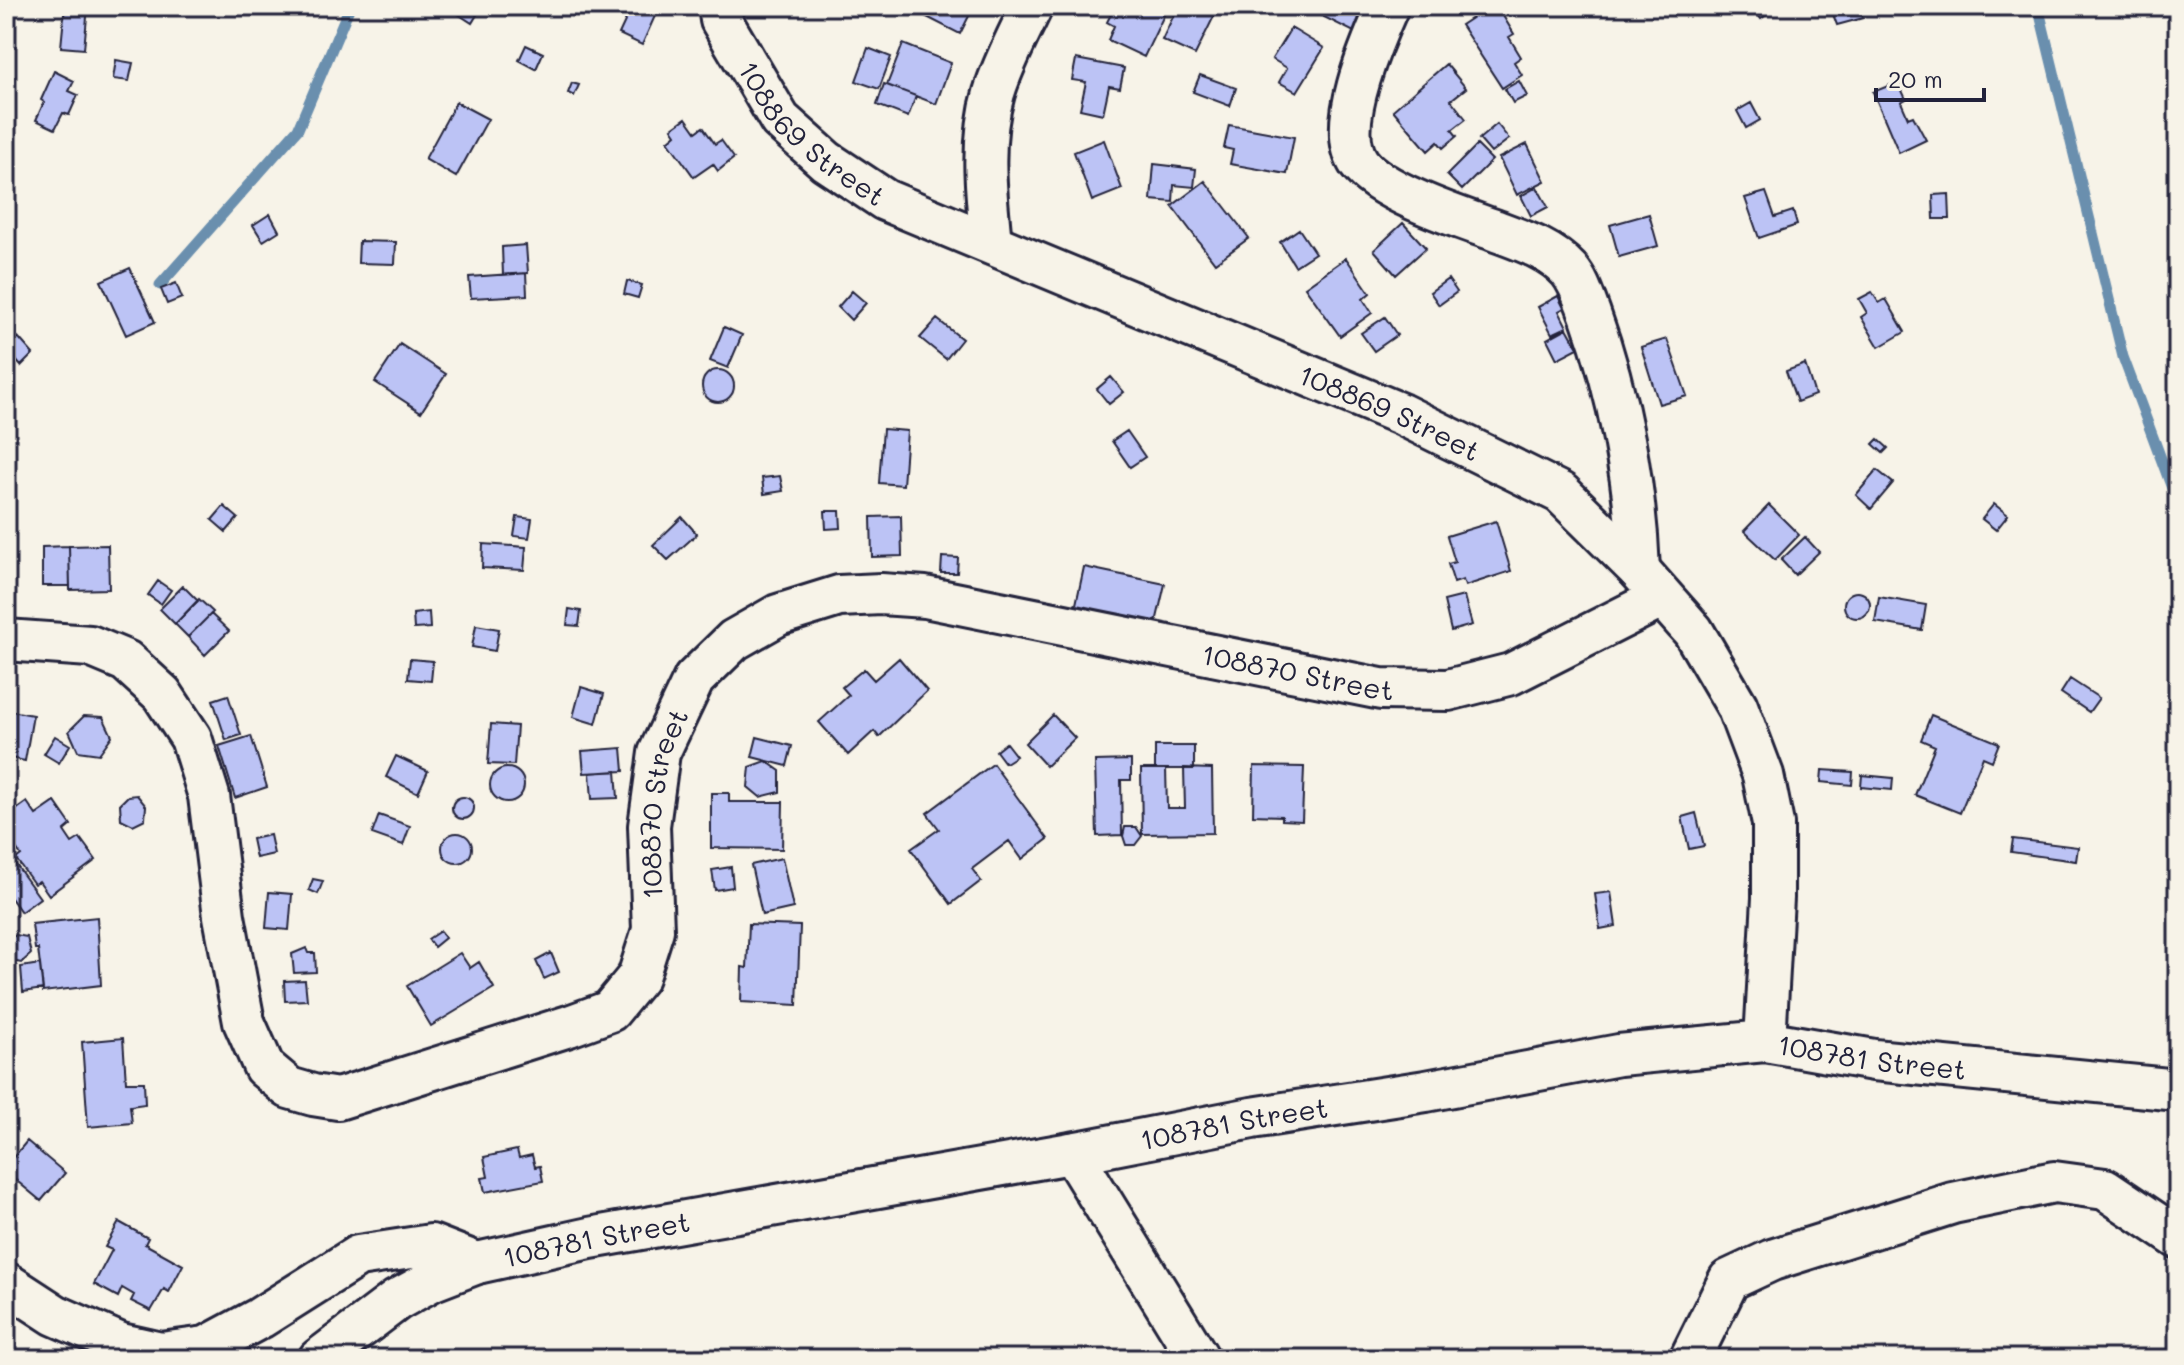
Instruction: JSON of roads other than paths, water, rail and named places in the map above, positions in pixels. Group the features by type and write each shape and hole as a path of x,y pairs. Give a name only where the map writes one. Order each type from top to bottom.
{"street":[{"name":"108869 Street","path":"719,6 721,20 780,120 826,161 885,200 1401,414 1561,493 1693,631 1737,706 1763,775 1773,824 1773,898 1765,1041"},
{"path":"991,243 985,139 994,92 1032,6"},
{"path":"1388,6 1371,42 1352,112 1352,144 1359,162 1374,177 1425,204 1530,244 1557,259 1578,284 1600,343 1632,478 1650,584"},
{"name":"108870 Street","path":"6,640 90,646 126,661 162,694 191,738 209,796 224,916 244,1022 264,1067 289,1088 338,1099 610,1011 638,977 653,930 649,826 659,753 694,679 734,640 778,615 839,596 881,594 925,597 1381,689 1448,690 1511,674 1650,584"},
{"name":"108781 Street","path":"319,1359 397,1300 433,1280 477,1263 590,1238 1619,1055 1765,1041 1874,1060 2173,1095"},
{"path":"1072,1153 1199,1359"},
{"path":"1690,1359 1729,1280 1772,1260 1953,1203 2054,1182 2105,1189 2178,1238"},
{"path":"6,1283 55,1315 121,1344 161,1353 206,1347 260,1318 358,1256 431,1245 477,1263"}],"waterway":[{"path":"160,285 298,129 350,6"},
{"path":"2038,6 2123,357 2178,504"}]}
